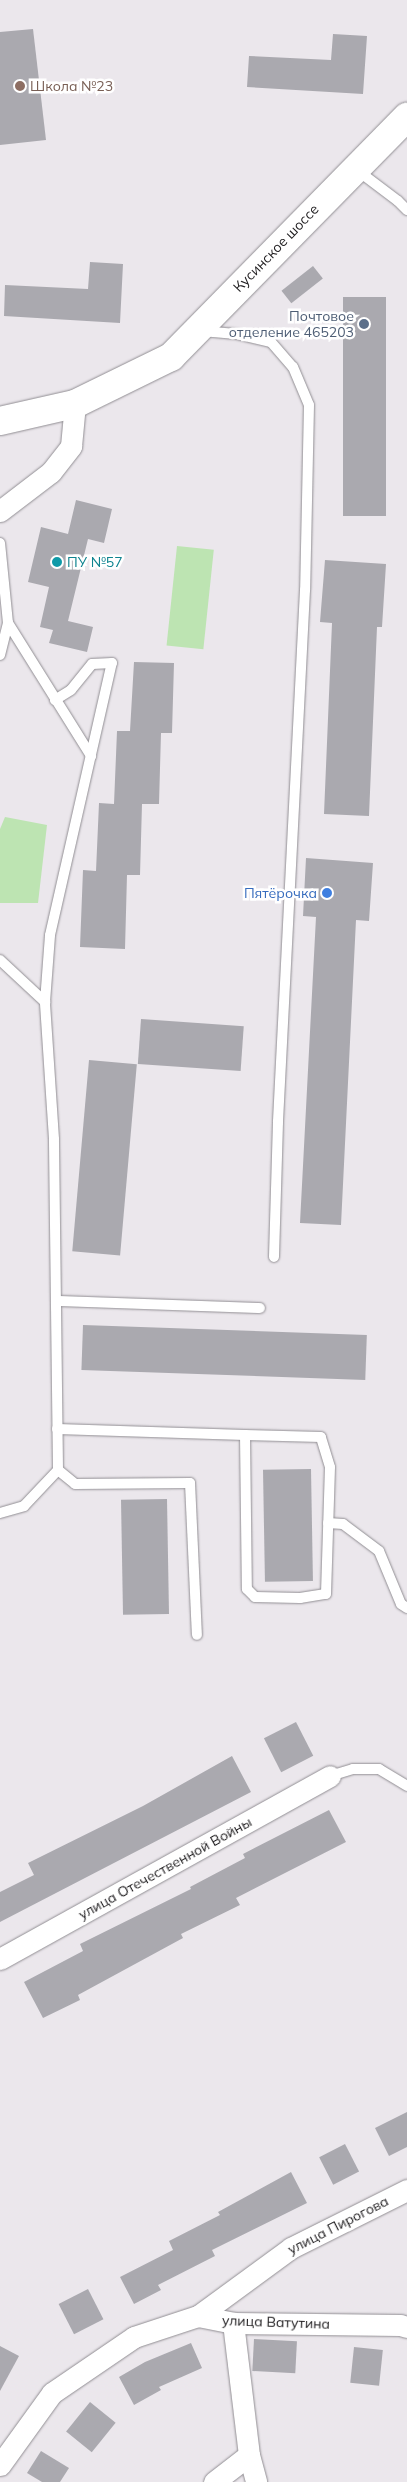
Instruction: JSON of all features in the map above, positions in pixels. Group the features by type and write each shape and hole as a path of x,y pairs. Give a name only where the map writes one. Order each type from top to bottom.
{"main road":[{"name":"Кусинское шоссе","path":"0,421 75,404 171,357 407,116"}],"street":[{"path":"0,511 51,472 71,446 75,404"},
{"name":"улица Отечественной Войны","path":"0,1959 330,1776"},
{"name":"улица Пирогова","path":"198,2316 291,2248 407,2190"},
{"name":"улица Ватутина","path":"0,2465 52,2393 134,2337 198,2316 233,2323 405,2325"},
{"path":"233,2323 249,2455 256,2482"},
{"path":"214,2482 249,2455"}],"lane":[{"path":"354,168 407,210"},
{"path":"196,330 236,334 272,342 294,367 310,405 304,590 278,1122 274,1257"},
{"path":"0,543 8,623 0,655"},
{"path":"8,623 30,655 55,700 91,756"},
{"path":"0,1513 24,1506 58,1470 56,1429 57,1302 54,1139 46,1002 50,935 112,663 92,664 71,690 55,700"},
{"path":"0,960 46,1002"},
{"path":"57,1302 260,1308"},
{"path":"56,1429 322,1437 330,1467 326,1594 300,1598 255,1597 247,1590 245,1435"},
{"path":"58,1470 75,1484 190,1484 197,1635"},
{"path":"328,1523 343,1524 378,1551 401,1604 407,1608"},
{"path":"330,1776 353,1769 378,1769 407,1786"}],"green space":[{"path":"177,546 214,550 203,649 167,645"},
{"path":"5,817 47,825 38,903 0,903 0,829"}],"building":[{"name":"Школа №23","path":"33,29 46,140 0,145 0,32"},
{"path":"333,34 367,36 363,94 247,87 249,56 331,60"},
{"path":"90,262 123,264 120,323 4,316 5,285 88,289"},
{"path":"313,266 323,279 291,303 281,291"},
{"path":"343,297 386,297 386,516 343,516"},
{"name":"ПУ №57","path":"76,500 112,509 104,543 88,539 68,621 93,627 87,652 49,643 53,630 40,627 49,587 28,582 41,527 68,534"},
{"path":"325,560 386,564 382,627 377,627 369,816 324,814 332,623 320,622"},
{"path":"134,662 174,663 172,733 161,733 159,804 142,804 140,875 127,875 125,949 80,947 83,870 96,871 99,803 114,804 117,731 130,731"},
{"path":"306,858 373,863 369,921 356,920 341,1225 300,1223 316,917 303,916"},
{"path":"141,1019 244,1026 241,1071 138,1064"},
{"path":"89,1060 137,1064 120,1255 72,1251"},
{"path":"83,1325 367,1335 365,1380 81,1370"},
{"path":"311,1469 313,1581 265,1582 263,1470"},
{"path":"167,1499 169,1614 123,1615 121,1500"},
{"path":"296,1722 313,1756 281,1772 264,1738"},
{"path":"232,1756 251,1792 0,1922 0,1892 34,1875 28,1863 143,1806"},
{"path":"329,1810 346,1842 236,1898 240,1905 181,1934 183,1938 78,1995 80,2000 43,2018 24,1982 83,1951 80,1944 191,1889 190,1887 245,1858 243,1854"},
{"path":"407,2112 407,2147 389,2156 375,2128"},
{"path":"345,2144 359,2172 333,2185 319,2157"},
{"path":"291,2172 307,2203 212,2250 215,2256 158,2285 161,2290 134,2304 120,2277 173,2250 169,2241 220,2215 218,2212"},
{"path":"88,2289 103,2319 74,2334 59,2304"},
{"path":"254,2339 297,2341 295,2373 252,2371"},
{"path":"191,2343 202,2368 159,2387 161,2390 134,2405 119,2377 145,2362"},
{"path":"0,2346 19,2356 0,2391"},
{"path":"354,2347 383,2350 379,2386 350,2383"},
{"path":"90,2402 116,2423 92,2452 66,2432"},
{"path":"41,2451 69,2468 60,2482 42,2482 27,2473"}],"place":[{"name":"Школа №23","path":"20,86"},
{"name":"Почтовое отделение 465203","path":"364,324"},
{"name":"ПУ №57","path":"57,562"},
{"name":"Пятёрочка","path":"327,893"}]}
